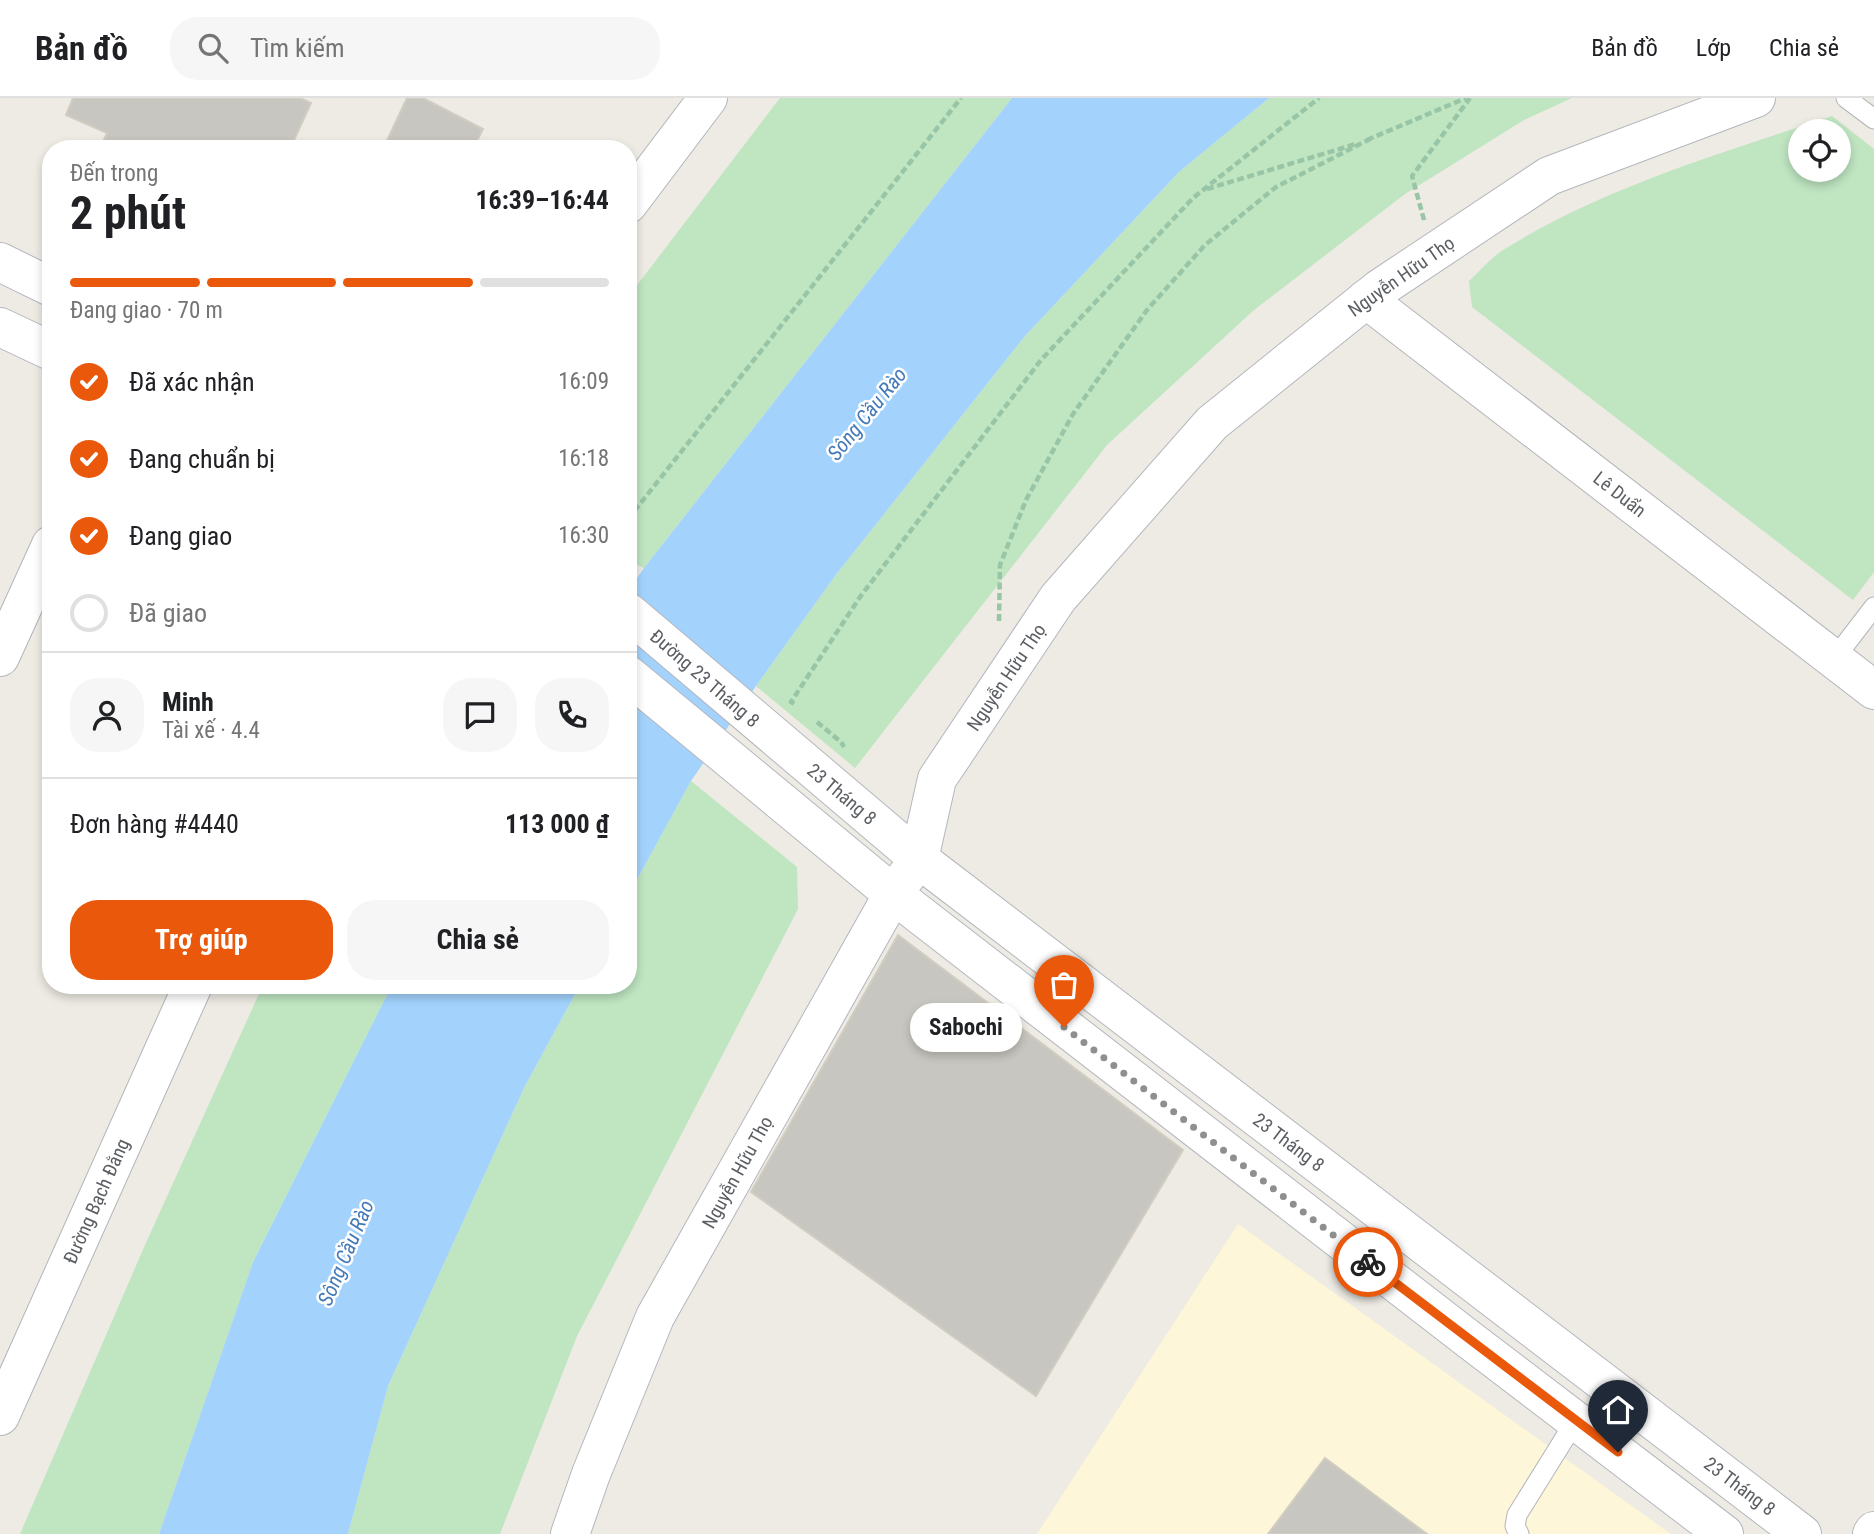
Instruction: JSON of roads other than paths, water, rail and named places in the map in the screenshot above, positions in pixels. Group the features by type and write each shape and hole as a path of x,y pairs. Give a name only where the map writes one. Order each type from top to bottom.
{"street":[{"path":"637,192 708,98"},
{"name":"Nguyễn Hữu Thọ","path":"570,1534 591,1474 655,1317 893,894 919,859 937,779 1058,598 1212,424 1366,299 1549,176 1756,98"},
{"path":"0,262 42,283"},
{"name":"Lê Duẩn","path":"1366,299 1874,690"},
{"path":"0,327 42,347"},
{"path":"0,657 42,565"},
{"name":"Đường 23 Tháng 8","path":"637,620 781,743"},
{"path":"637,683 893,894 1471,1342 1724,1534"},
{"name":"23 Tháng 8","path":"781,743 919,859 1802,1534"},
{"name":"Đường Bạch Đằng","path":"0,1416 13,1351 189,994"}],"lane":[{"path":"1846,98 1874,119"},
{"path":"1834,659 1874,607"},
{"path":"1518,1534 1517,1515 1576,1420"}],"water":[{"name":"Sông Cầu Rào","path":"1012,98 1269,98 1179,172 1025,336 835,576 756,686 691,781 637,880 637,578"},
{"name":"Sông Cầu Rào","path":"387,994 575,994 525,1086 388,1386 348,1534 159,1534 253,1262"}],"place":[{"name":"Sabochi","path":"1064,1027"}]}
